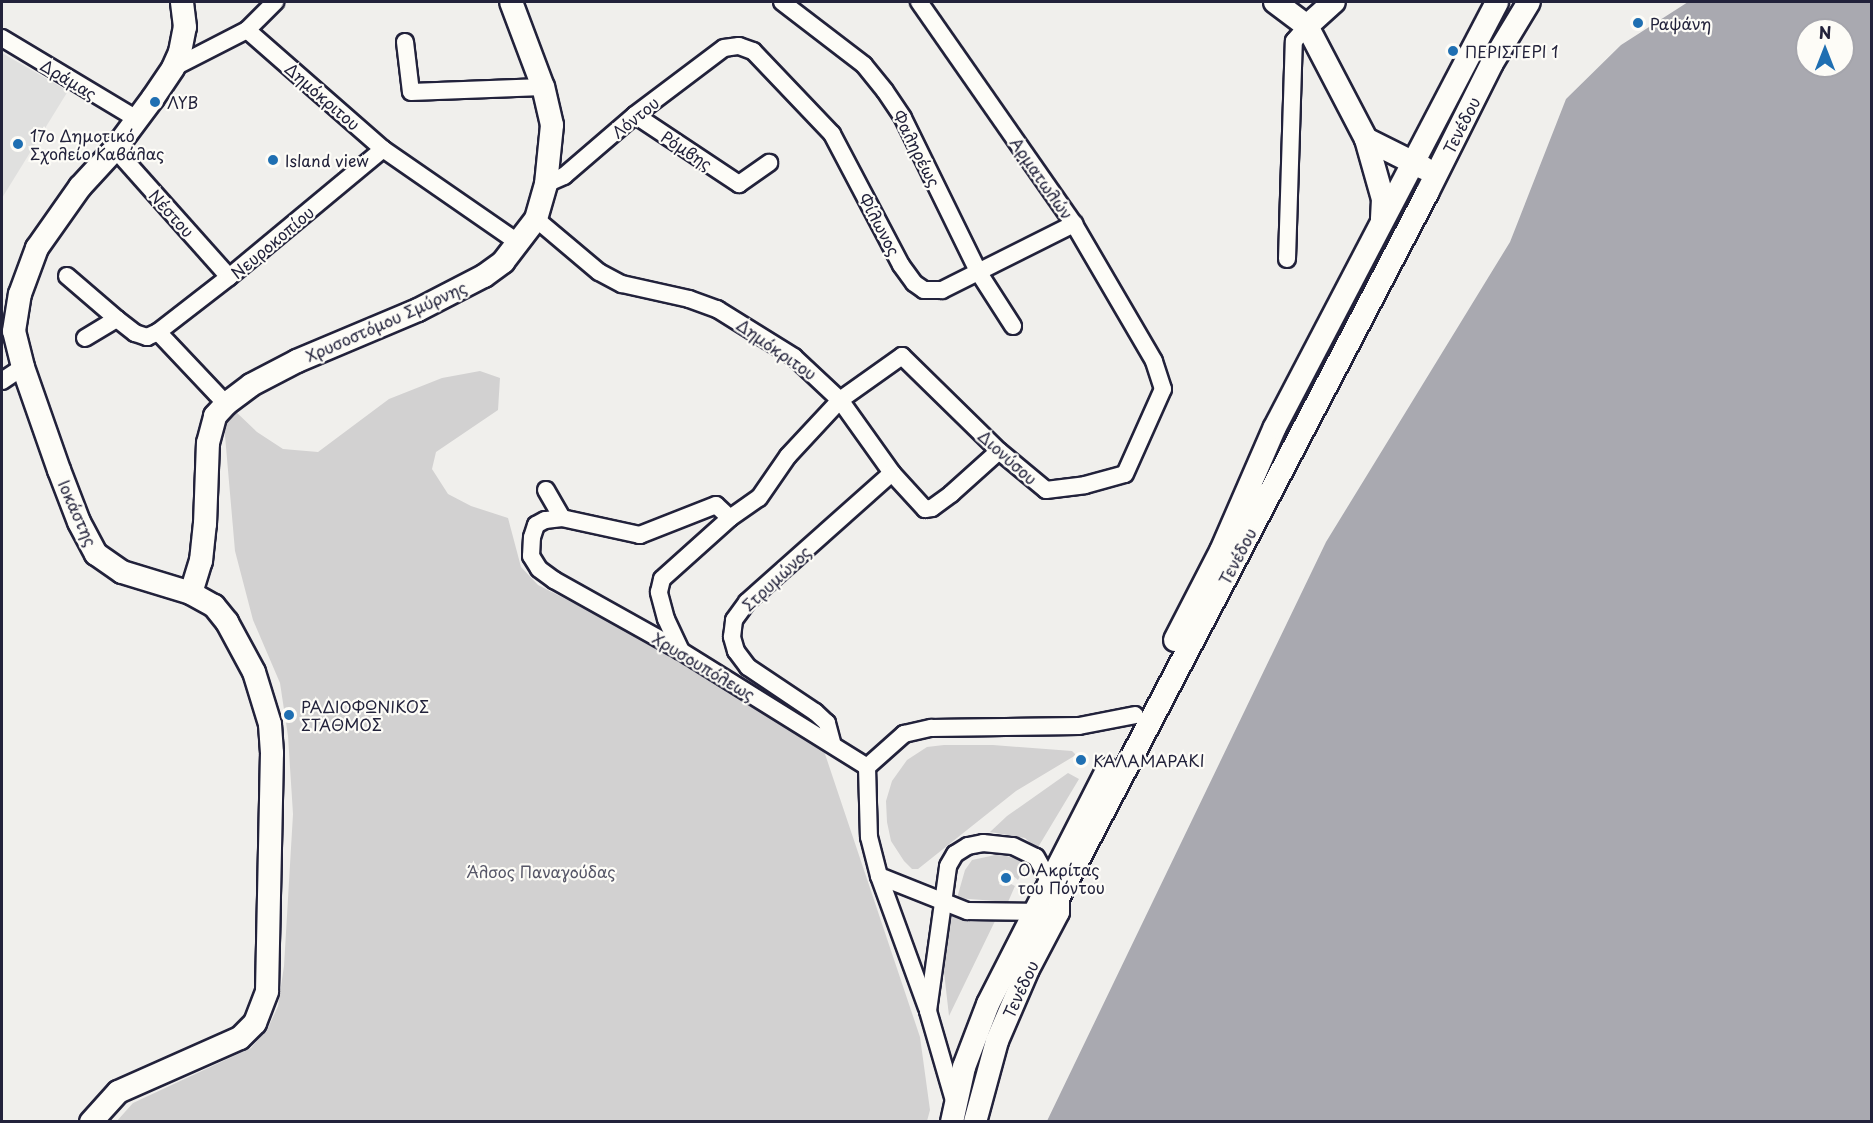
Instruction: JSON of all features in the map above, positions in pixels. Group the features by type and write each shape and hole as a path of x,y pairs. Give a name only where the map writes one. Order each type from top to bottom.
{"main road":[{"name":"Ιοκάστης","path":"91,1122 99,1110 118,1092 240,1038 255,1023 267,991 273,778 270,724 254,672 227,622 214,606 191,593 122,572 96,554 75,512 8,325 37,248 80,187 115,149 173,68 180,52 185,27 182,2"},
{"name":"Χρυσοστόμου Σμύρνης","path":"191,593 201,561 206,524 208,443 215,416 226,404 251,385 297,361 418,310 484,276 503,262 536,219 546,184 552,125 543,87 511,2"},
{"path":"1275,2 1308,26 1366,139 1383,199 1382,223"},
{"path":"1308,26 1334,2"},
{"name":"Τενέδου","path":"975,1122 997,1041 1028,969 1055,896 1135,716 1221,551 1275,427 1497,2"},
{"name":"Τενέδου","path":"954,1113 979,1026 1033,912 1055,896 1436,174 1492,63 1529,2"},
{"path":"1366,139 1436,174"}],"street":[{"path":"173,68 247,30 275,2"},
{"name":"Φαληρέως","path":"782,2 864,65 885,91 903,118 979,273 1013,326"},
{"name":"Αρματωλών","path":"919,2 1074,224 1154,361"},
{"path":"1287,259 1294,48 1300,32 1308,26"},
{"name":"Δημόκριτου","path":"247,30 383,149 519,243"},
{"name":"Δράμας","path":"2,38 137,119"},
{"path":"405,42 411,92 543,87"},
{"name":"Φίλωνος","path":"724,48 739,46 753,51 832,134 901,265 914,283 924,290 942,290 1074,224"},
{"name":"Λόντου","path":"546,184 564,176 635,115 724,48"},
{"name":"Ρόμβης","path":"635,115 740,184 769,163"},
{"name":"Νέστου","path":"115,149 229,277"},
{"name":"Νευροκοπίου","path":"158,332 229,277 383,149"},
{"name":"Δημόκριτου","path":"536,219 599,272 622,284 689,299 717,309 794,357 824,382 840,400 892,472 917,503 925,509 932,508 999,451"},
{"path":"67,276 135,333 147,338 158,332 226,404"},
{"path":"85,338 117,319"},
{"name":"Διονύσου","path":"840,400 902,356 999,451 1046,489 1094,483 1125,474 1163,389 1154,361"},
{"path":"2,381 23,367"},
{"path":"681,651 666,618 659,592 662,579 730,518 759,498 788,456 840,400"},
{"name":"Στρυμώνος","path":"832,742 827,723 815,712 748,668 736,651 732,637 734,620 747,602 892,472"},
{"path":"546,489 562,518 640,535 716,505 730,518"},
{"name":"Χρυσουπόλεως","path":"562,518 545,520 536,525 532,537 531,556 539,569 594,604 681,651 832,742 867,767"},
{"path":"954,1113 928,1011 879,876 869,837 867,767 904,734 932,728 1079,726 1135,716"},
{"path":"879,876 943,903 967,911 1033,912 1055,896 1036,857 1026,851 998,843 968,846 955,854 948,866 943,903 928,1011"}],"shaded area":[{"path":"1688,2 1871,2 1871,1121 1047,1121 1326,542 1510,242 1566,99 1621,45"},
{"name":"17ο Δημοτικό Σχολείο Καβάλας","path":"2,53 68,91 2,198"}],"green space":[{"name":"Άλσος Παναγούδας","path":"480,371 500,378 498,410 436,452 432,469 448,494 471,506 508,518 521,567 538,585 613,623 822,745 920,1037 930,1110 927,1121 116,1122 133,1103 251,1048 268,1028 278,1006 284,966 293,814 288,736 280,683 253,620 235,551 224,424 234,410 257,432 283,449 318,452 389,399 442,378"},
{"path":"993,745 1072,751 1076,755 1016,791 918,869 912,869 891,841 886,801 892,781 907,760 927,747"},
{"path":"1068,773 1079,779 1037,849 1025,838 990,832 1007,816"},
{"path":"1000,854 1026,865 1018,880 1005,869 999,884 1003,886 1009,883 1015,886 1008,902 957,898 965,870 972,860"},
{"path":"946,911 971,921 995,921 949,1016 944,972"}],"place":[{"name":"Ραψάνη","path":"1638,23"},
{"name":"ΠΕΡΙΣΤΕΡΙ 1","path":"1453,51"},
{"name":"ΛΥΒ","path":"155,102"},
{"name":"17ο Δημοτικό Σχολείο Καβάλας","path":"18,144"},
{"name":"Island view","path":"273,160"},
{"name":"ΡΑΔΙΟΦΩΝΙΚΟΣ ΣΤΑΘΜΟΣ","path":"289,715"},
{"name":"ΚΑΛΑΜΑΡΑΚΙ","path":"1081,760"},
{"name":"Ο Ακρίτας του Πόντου","path":"1006,878"}]}
